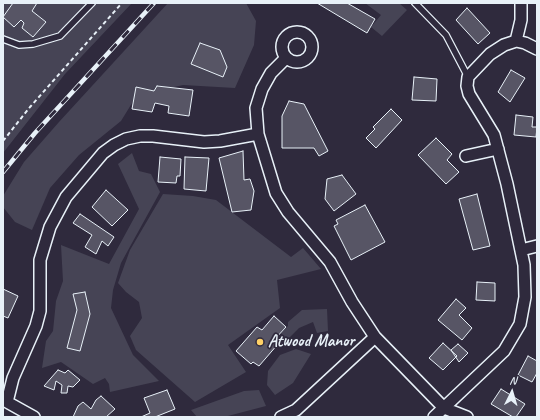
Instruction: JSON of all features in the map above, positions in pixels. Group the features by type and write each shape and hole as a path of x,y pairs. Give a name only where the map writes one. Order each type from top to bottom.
{"street":[{"path":"516,42 521,20 521,3"},
{"path":"434,417 491,365 504,351 516,332 522,316 526,288 521,250 498,149 491,128 469,94 467,86 468,77 497,49 516,42 525,43 537,49"},
{"path":"286,58 271,73 262,89 256,108 258,134 276,193 288,212 330,262 352,302 375,337 444,408 467,417"},
{"path":"34,417 7,402 13,378 36,326 40,311 40,260 50,226 66,197 103,154 114,145 126,139 140,136 154,136 204,142 220,142 258,134"},
{"path":"466,156 498,149"},
{"path":"521,250 537,246"},
{"path":"282,417 296,410 375,337"}],"lane":[{"path":"3,39 19,45 33,44 60,36 92,3"},
{"path":"415,3 446,35 468,77"}],"path":[{"path":"3,141 122,3"}],"shaded area":[{"path":"3,3 132,3 65,74 3,153"},
{"path":"168,3 246,3 256,21 254,45 235,88 183,85 137,95 121,121 79,155 50,188 32,230 15,222 3,207 3,196 24,162"},
{"path":"365,3 399,3 407,10 382,36 371,27 381,15"},
{"path":"132,153 139,171 151,174 160,192 121,263 113,290 111,308 133,355 159,381 110,392 109,384 105,378 93,384 61,362 42,368 46,341 53,331 56,301 63,281 61,245 109,264 139,209 118,164"},
{"path":"163,194 193,196 216,200 291,257 303,248 321,269 277,280 280,308 228,345 246,372 195,402 136,350 130,336 142,318 139,302 126,292 118,283 130,250"},
{"path":"327,309 328,331 317,333 313,322 299,328 287,340 281,333 288,326 288,322 302,310"},
{"path":"296,349 311,354 293,383 275,395 267,385 268,371 280,355"},
{"path":"259,390 266,406 224,417 197,417 191,410 244,391"}],"building":[{"path":"13,3 37,3 32,11 46,22 33,37 22,28 24,23 21,20 14,27 3,17"},
{"path":"317,3 347,3 375,19 367,33"},
{"path":"467,8 490,33 478,44 456,20"},
{"path":"200,43 220,50 227,67 223,77 191,64"},
{"path":"511,70 525,78 510,102 498,92"},
{"path":"414,77 437,79 436,101 412,100"},
{"path":"157,86 193,90 189,116 168,113 169,106 155,103 152,112 132,109 136,87 154,91"},
{"path":"289,101 304,104 328,151 319,156 314,148 282,148 282,116"},
{"path":"391,109 402,120 376,148 366,138 375,129 373,127"},
{"path":"516,115 533,117 532,127 537,127 536,137 514,135"},
{"path":"436,138 452,154 447,160 459,172 446,184 418,155"},
{"path":"243,151 244,180 250,179 254,191 251,210 232,212 219,158"},
{"path":"160,157 181,159 180,176 177,176 176,183 158,182"},
{"path":"185,157 209,158 206,191 184,189"},
{"path":"342,175 356,194 334,211 325,199 327,179"},
{"path":"106,190 128,210 112,226 92,207"},
{"path":"477,194 490,246 473,250 459,199"},
{"path":"365,205 385,242 351,260 334,226 338,224 336,220"},
{"path":"80,214 114,237 108,246 102,241 96,254 85,247 92,235 73,223"},
{"path":"477,282 495,283 495,301 476,300"},
{"path":"3,289 18,296 8,318 3,316"},
{"path":"85,292 90,314 80,351 67,348 77,310 73,294"},
{"path":"456,299 466,308 459,315 472,328 462,340 438,320"},
{"name":"Atwood Manor","path":"274,316 286,327 274,340 278,344 259,366 253,362 251,364 236,351 257,327 262,330"},
{"path":"443,343 457,356 443,370 429,358"},
{"path":"458,344 468,353 459,362 451,350"},
{"path":"528,356 537,361 537,373 532,382 518,375"},
{"path":"58,370 65,373 68,370 80,380 73,387 68,386 67,393 61,393 62,385 56,381 54,390 44,386"},
{"path":"501,389 525,404 516,417 513,417 491,404"},
{"path":"167,390 175,409 155,417 141,417 150,413 144,398"},
{"path":"101,396 115,409 106,417 73,417 78,406 83,402 91,409 96,400"}],"railway":[{"path":"3,172 35,133 154,3"}],"place":[{"name":"Atwood Manor","path":"260,342"}]}
